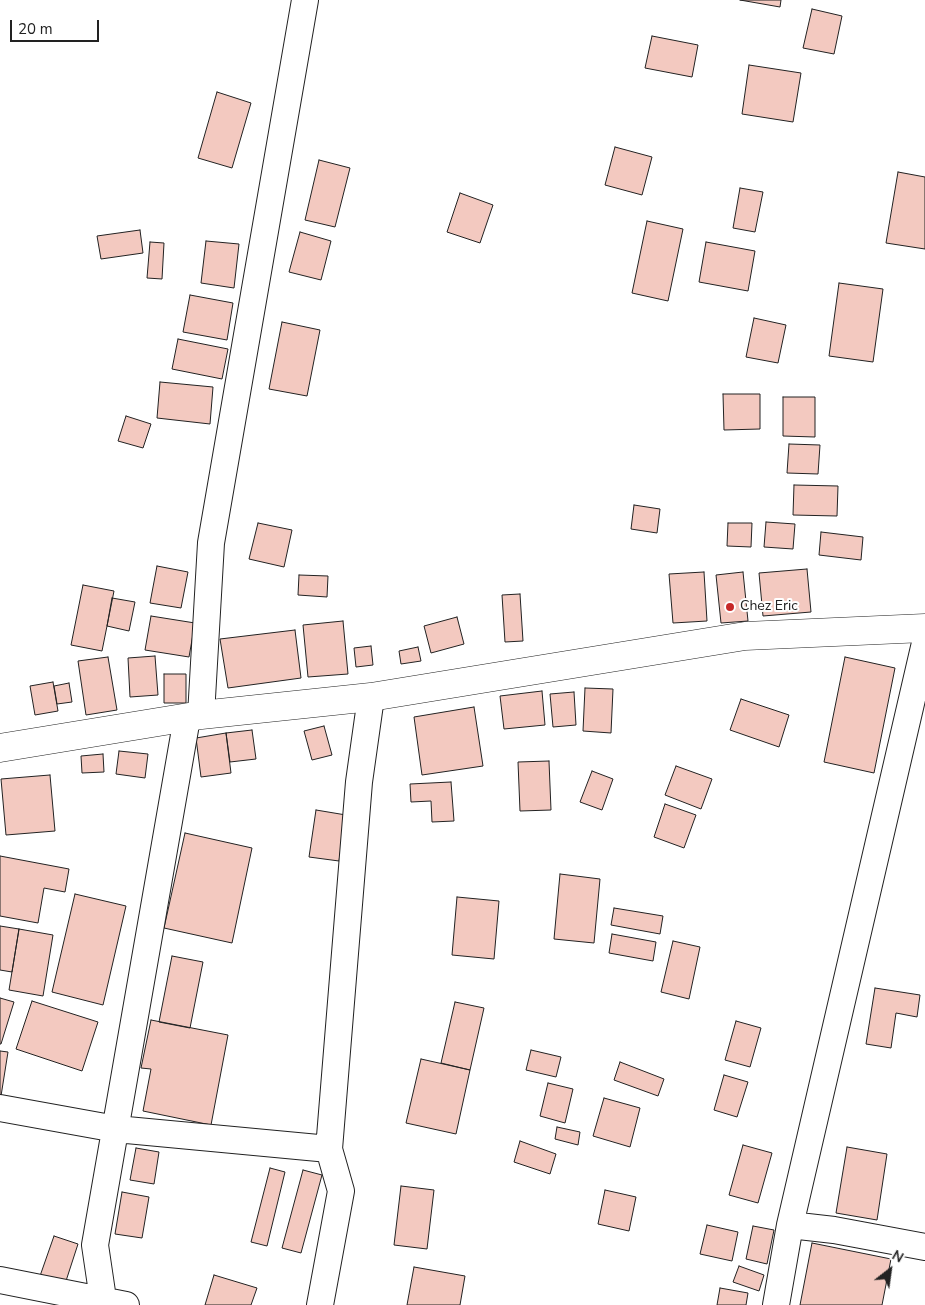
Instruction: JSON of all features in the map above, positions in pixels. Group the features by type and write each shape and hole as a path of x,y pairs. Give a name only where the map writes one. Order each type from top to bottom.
{"main road":[{"path":"0,748 194,716 371,697 745,636 925,628"}],"street":[{"path":"0,1280 110,1303 94,1245 194,716 211,543 305,0"},
{"path":"776,1305 790,1225 925,643"},
{"path":"320,1305 341,1191 329,1149 359,782 371,697"},
{"path":"0,1108 116,1128 329,1149"},
{"path":"790,1225 834,1230 925,1248"}],"building":[{"path":"740,0 781,0 780,7"},
{"path":"812,9 842,16 834,54 803,48"},
{"path":"652,36 698,45 692,77 645,68"},
{"path":"749,65 801,73 793,122 742,114"},
{"path":"217,92 251,103 232,168 198,158"},
{"path":"615,147 652,157 642,195 605,185"},
{"path":"319,160 350,168 335,227 305,220"},
{"path":"898,172 925,177 925,249 886,243"},
{"path":"740,188 763,192 755,232 733,228"},
{"path":"460,193 493,205 480,243 447,232"},
{"path":"647,221 683,229 668,301 632,293"},
{"path":"140,230 143,253 101,259 97,236"},
{"path":"300,232 331,241 321,280 289,272"},
{"path":"206,241 239,244 234,288 201,283"},
{"path":"150,242 164,243 162,279 147,278"},
{"path":"706,242 755,251 748,291 699,282"},
{"path":"839,283 883,289 873,362 829,356"},
{"path":"190,295 233,303 227,340 183,332"},
{"path":"754,318 786,325 778,363 746,357"},
{"path":"282,322 320,330 307,396 269,389"},
{"path":"178,339 228,349 222,379 172,369"},
{"path":"160,382 213,387 210,424 157,418"},
{"path":"723,394 760,394 760,429 724,430"},
{"path":"783,397 815,397 815,437 783,436"},
{"path":"126,416 151,424 143,448 118,441"},
{"path":"789,444 820,445 818,474 787,473"},
{"path":"794,485 838,486 837,516 793,515"},
{"path":"634,505 660,509 657,533 631,529"},
{"path":"766,522 795,524 793,549 764,547"},
{"path":"258,523 292,530 284,567 249,559"},
{"path":"728,523 752,523 751,547 727,546"},
{"path":"821,532 863,537 861,560 819,555"},
{"path":"157,566 188,572 181,608 150,603"},
{"path":"807,569 811,612 763,616 759,573"},
{"path":"704,572 707,621 673,623 669,574"},
{"path":"743,572 748,621 721,623 716,575"},
{"path":"299,575 328,576 327,597 298,595"},
{"path":"83,585 114,591 102,651 71,645"},
{"path":"520,594 523,641 505,642 502,595"},
{"path":"112,598 135,602 129,631 107,626"},
{"path":"151,616 195,623 189,657 145,650"},
{"path":"457,617 464,644 431,653 424,626"},
{"path":"343,621 348,674 308,677 303,625"},
{"path":"295,630 301,678 228,688 220,639"},
{"path":"371,646 373,665 356,667 354,648"},
{"path":"418,647 421,661 401,664 399,651"},
{"path":"155,656 158,695 130,697 128,658"},
{"path":"108,657 117,710 86,715 78,661"},
{"path":"845,657 895,668 874,773 824,762"},
{"path":"164,674 186,674 186,703 164,703"},
{"path":"53,682 58,711 35,715 30,686"},
{"path":"69,683 72,702 57,704 54,686"},
{"path":"585,688 613,689 611,733 583,731"},
{"path":"542,691 545,725 504,729 500,696"},
{"path":"574,692 576,725 553,727 550,694"},
{"path":"741,699 789,715 779,747 730,730"},
{"path":"474,707 483,766 422,775 414,717"},
{"path":"324,726 332,755 312,760 304,731"},
{"path":"252,730 256,759 230,762 226,733"},
{"path":"226,733 231,773 201,777 196,738"},
{"path":"119,751 148,754 145,778 116,774"},
{"path":"103,754 104,772 82,773 81,756"},
{"path":"549,761 551,810 520,811 518,762"},
{"path":"676,766 712,779 701,809 665,795"},
{"path":"592,771 613,779 602,810 580,802"},
{"path":"50,775 55,831 6,835 1,779"},
{"path":"451,782 454,821 432,822 431,801 411,802 410,784"},
{"path":"665,804 696,815 684,848 654,837"},
{"path":"316,810 346,815 339,861 309,857"},
{"path":"185,833 252,848 232,943 164,928"},
{"path":"0,856 69,869 65,892 44,888 38,923 0,916"},
{"path":"560,874 600,879 594,943 554,939"},
{"path":"75,894 126,906 103,1005 52,992"},
{"path":"457,897 499,901 494,959 452,955"},
{"path":"614,908 663,916 660,934 611,925"},
{"path":"0,926 19,929 12,972 0,970"},
{"path":"19,929 53,935 43,996 9,990"},
{"path":"612,934 656,942 653,961 609,953"},
{"path":"673,941 700,947 689,999 661,992"},
{"path":"172,956 203,962 190,1028 159,1022"},
{"path":"875,988 920,995 917,1017 896,1013 891,1048 866,1044"},
{"path":"0,998 14,1002 1,1044 0,1044"},
{"path":"32,1001 98,1022 82,1071 16,1049"},
{"path":"455,1002 484,1008 470,1070 441,1063"},
{"path":"151,1020 228,1035 211,1125 143,1111 151,1069 141,1068"},
{"path":"736,1021 761,1028 750,1067 725,1060"},
{"path":"531,1050 561,1057 556,1077 526,1070"},
{"path":"0,1051 8,1052 1,1096 0,1096"},
{"path":"421,1059 470,1070 456,1134 406,1123"},
{"path":"620,1062 664,1079 658,1096 614,1080"},
{"path":"724,1075 748,1082 737,1117 714,1110"},
{"path":"548,1083 573,1089 565,1123 540,1116"},
{"path":"604,1098 640,1108 630,1147 593,1136"},
{"path":"557,1127 580,1132 578,1145 555,1139"},
{"path":"520,1141 556,1154 550,1174 514,1162"},
{"path":"743,1145 772,1153 758,1203 729,1195"},
{"path":"847,1147 887,1154 877,1220 836,1213"},
{"path":"136,1148 159,1152 154,1184 130,1180"},
{"path":"270,1168 285,1172 267,1246 251,1242"},
{"path":"303,1170 322,1175 301,1253 282,1248"},
{"path":"401,1186 434,1190 427,1249 394,1245"},
{"path":"605,1190 636,1197 629,1231 598,1224"},
{"path":"122,1192 149,1197 142,1238 115,1234"},
{"path":"707,1225 738,1232 732,1261 700,1254"},
{"path":"753,1226 774,1230 767,1264 746,1259"},
{"path":"54,1236 78,1244 65,1284 40,1276"},
{"path":"812,1243 891,1259 882,1305 800,1305"},
{"path":"739,1266 764,1275 759,1291 733,1282"},
{"path":"414,1267 465,1276 460,1305 407,1305"},
{"path":"214,1275 257,1288 251,1305 205,1305"},
{"path":"720,1288 748,1293 746,1305 717,1305"}],"place":[{"name":"Chez Eric","path":"730,607"}]}
